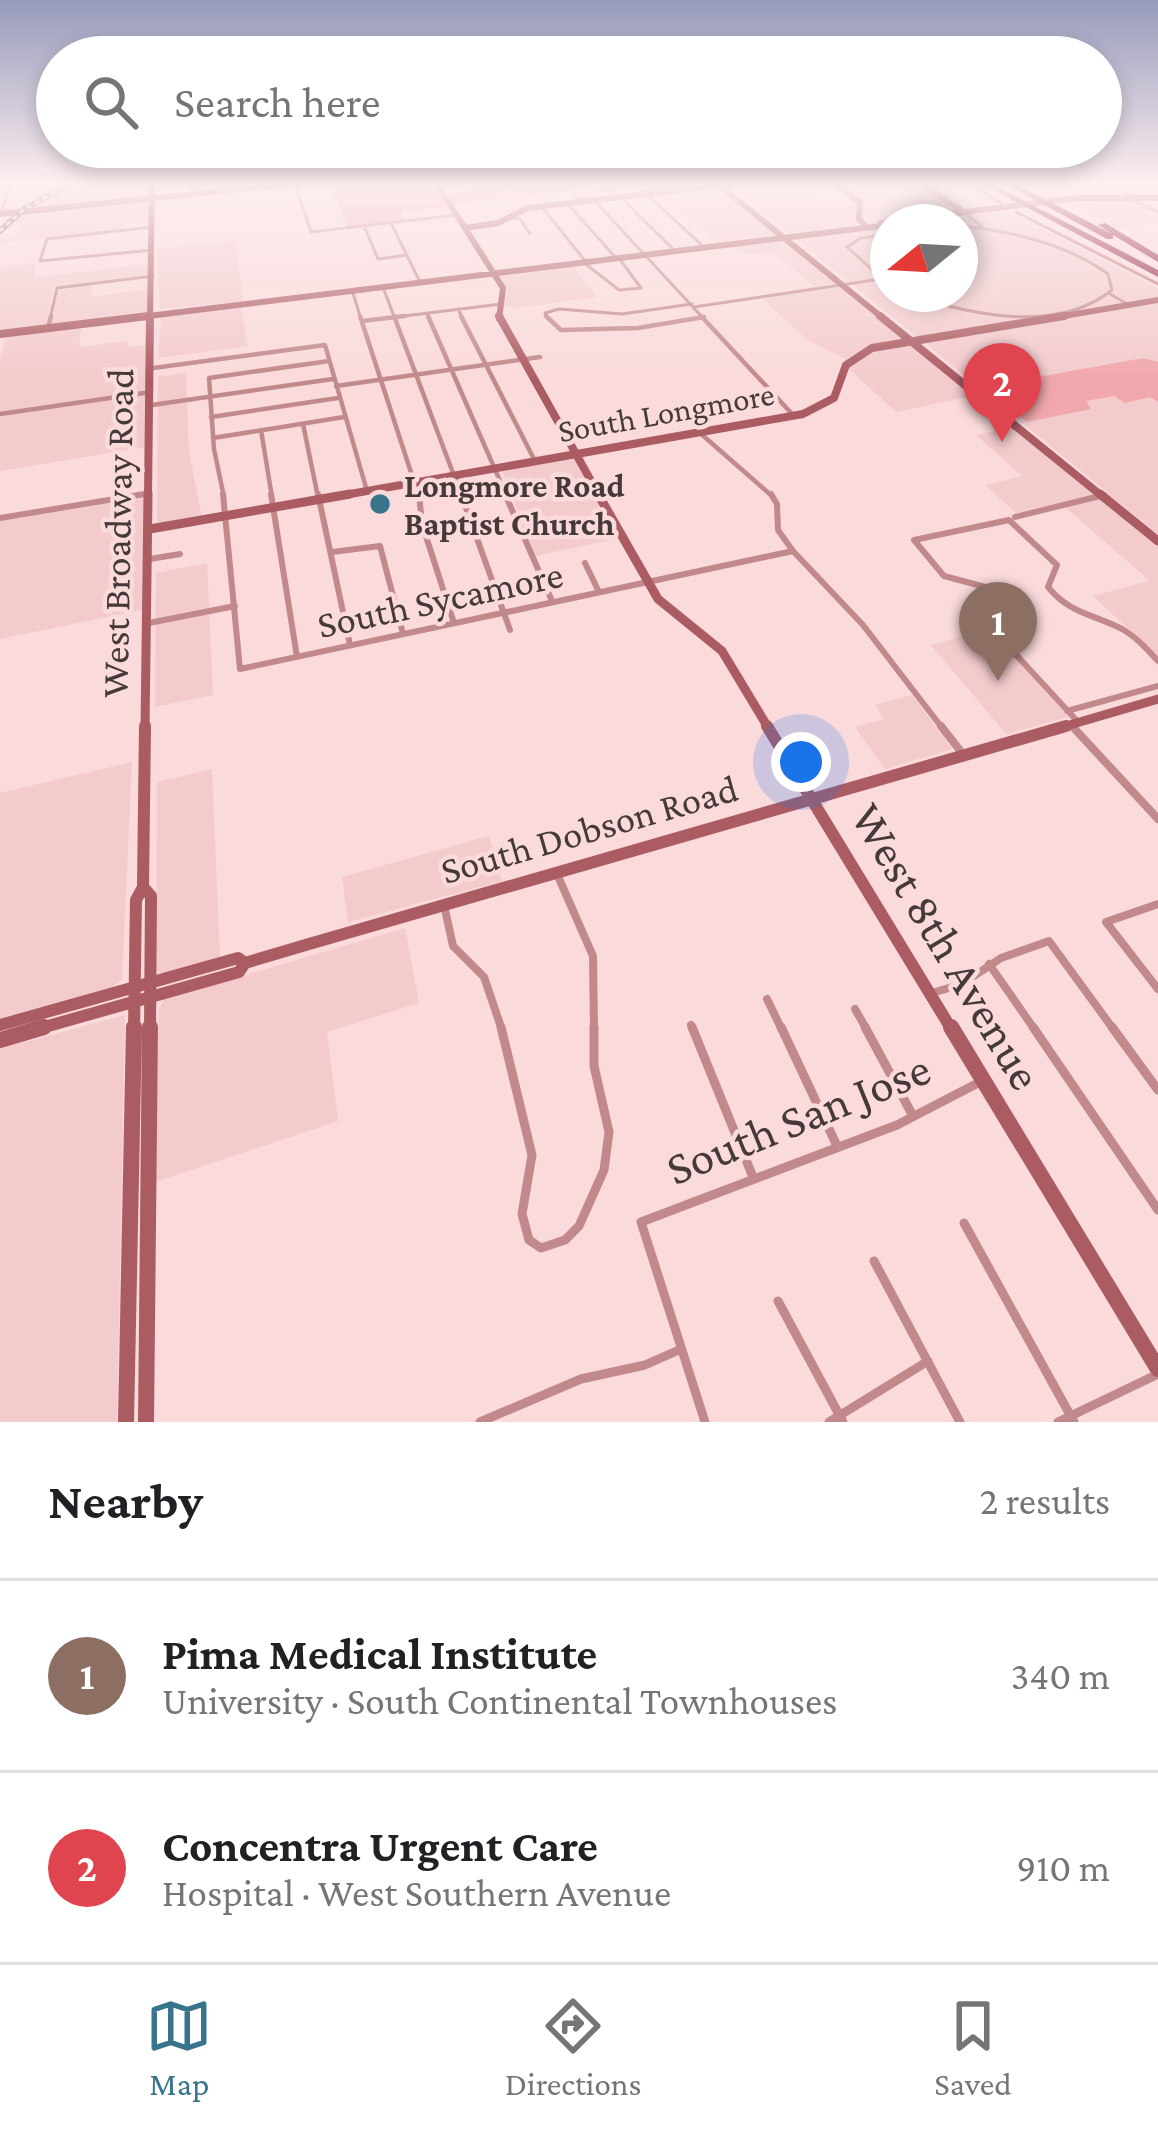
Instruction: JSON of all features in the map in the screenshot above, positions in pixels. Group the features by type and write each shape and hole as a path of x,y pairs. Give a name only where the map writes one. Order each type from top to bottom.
{"highway":[{"path":"1116,247 1158,267"},
{"path":"1120,247 1158,267"},
{"path":"1123,247 1158,267"},
{"path":"1127,247 1158,267"}],"main road":[{"path":"477,247 505,292 501,304"},
{"path":"0,334 701,247"},
{"path":"802,247 1157,538"},
{"name":"West Broadway Road","path":"126,1422 142,992 151,896 143,887 153,250"},
{"name":"South Longmore","path":"150,529 794,416 834,398 844,367 854,356 916,340 1158,300"},
{"name":"West 8th Avenue","path":"501,304 498,315 649,582 664,606 716,642 1158,1372"},
{"path":"916,340 1105,495"},
{"path":"944,366 970,382"},
{"name":"South Dobson Road","path":"0,1025 238,972 245,963 812,800 1072,719 1158,699"},
{"name":"West Broadway Road","path":"142,992 146,1422"},
{"name":"South Dobson Road","path":"0,1040 142,992"}],"street":[{"path":"45,247 42,262 153,250"},
{"path":"373,247 378,260 407,256"},
{"path":"403,247 420,282"},
{"path":"573,247 619,290 642,284 608,247"},
{"path":"640,247 794,416"},
{"path":"671,247 675,251"},
{"path":"847,247 870,269"},
{"path":"1043,247 1096,264 1111,278 1109,295"},
{"path":"383,274 394,317 458,476 468,518 510,630"},
{"path":"48,328 57,288 153,276"},
{"path":"704,317 638,328 562,330 552,326 545,313 559,309 622,314 870,279"},
{"path":"352,290 416,484 422,524 454,623"},
{"path":"1109,295 1128,305"},
{"path":"978,310 996,314 1077,309 1109,295"},
{"path":"362,321 501,304"},
{"path":"458,309 536,463"},
{"path":"427,313 553,602"},
{"path":"996,314 1011,325"},
{"path":"153,368 326,345 367,491"},
{"path":"152,405 540,357"},
{"path":"149,623 236,606 209,378 329,362"},
{"path":"0,414 153,392"},
{"path":"211,417 339,398"},
{"path":"213,438 344,417"},
{"path":"303,424 350,645"},
{"path":"261,430 297,657"},
{"path":"700,433 774,496 776,525 793,551 863,625 964,755"},
{"path":"0,518 151,493"},
{"path":"1015,517 1105,495"},
{"path":"1158,661 1128,632 1082,619 1068,610 1048,587 1057,566 1009,520 913,541 946,578 989,588 1013,612 1016,620 1007,645 1158,819"},
{"path":"332,552 380,546 403,634"},
{"name":"South Sycamore","path":"236,606 240,669 793,551"},
{"path":"150,560 181,554"},
{"path":"585,563 599,592"},
{"path":"1072,719 1158,686"},
{"path":"444,905 453,946 490,985 530,1140 532,1155 522,1214 535,1246 541,1248 574,1233 605,1163 609,1132 594,1066 593,956 557,874"},
{"path":"1158,904 1106,922 1158,989"},
{"path":"931,994 962,984 989,964 1049,941 1158,1090"},
{"path":"989,964 1158,1210"},
{"path":"767,1000 837,1146"},
{"path":"855,1009 914,1116"},
{"path":"691,1025 754,1179"},
{"name":"South San Jose","path":"681,1348 640,1222 914,1116 983,1081"},
{"path":"964,1223 1073,1419"},
{"path":"874,1261 960,1422"},
{"path":"778,1300 838,1420 929,1360"},
{"path":"480,1422 581,1379 645,1365 681,1348 705,1422"},
{"path":"1058,1422 1073,1419 1158,1372"}],"shaded area":[{"path":"236,247 243,301 160,309 157,249"},
{"path":"736,247 796,247 840,282 814,287 775,253 749,254"},
{"path":"806,247 870,247 870,299"},
{"path":"978,247 1079,247 1158,288 1158,298 917,337 886,312 978,312"},
{"path":"36,263 34,277 149,264 149,274 54,287 46,325 0,332 0,267"},
{"path":"573,266 597,297 503,306 508,292 500,275"},
{"path":"92,284 92,297 148,289 147,311 52,324 57,291"},
{"path":"844,285 907,339 869,346 845,359 806,339 762,298"},
{"path":"1158,302 1158,534 924,342"},
{"path":"241,306 247,346 158,358 161,317"},
{"path":"81,327 79,347 128,341 128,347 146,345 146,447 0,471 0,358 6,336"},
{"path":"914,344 978,395 896,412 848,368 870,352"},
{"path":"1143,358 1158,362 1158,402 1150,397 1125,403 1114,396 1086,401 1091,409 1027,422 982,387"},
{"path":"186,373 189,451 202,518 157,525 158,377"},
{"path":"1017,427 1098,494 1016,513 985,485 1022,476 976,435"},
{"path":"575,459 620,538 535,556 502,471"},
{"path":"145,498 142,610 0,639 0,521"},
{"path":"1099,499 1158,543 1158,657 1093,596 1150,581 1065,507"},
{"path":"207,563 213,695 155,707 156,573"},
{"path":"988,629 1068,717 1006,734 931,645"},
{"path":"912,695 952,749 885,769 855,727 884,719 875,705"},
{"path":"132,762 122,979 112,987 0,1018 0,793"},
{"path":"212,769 220,958 162,974 156,970 157,782"},
{"path":"489,836 502,881 348,922 342,877"},
{"path":"405,928 419,1003 327,1032 338,1121 155,1182 159,1009 164,999"},
{"path":"125,1015 117,1422 0,1422 0,1049"}],"waterway":[{"path":"1086,247 1158,284"}],"place":[{"name":"Concentra Urgent Care","path":"1002,442"},
{"name":"Longmore Road Baptist Church","path":"380,504"},
{"name":"Pima Medical Institute","path":"998,681"}]}
